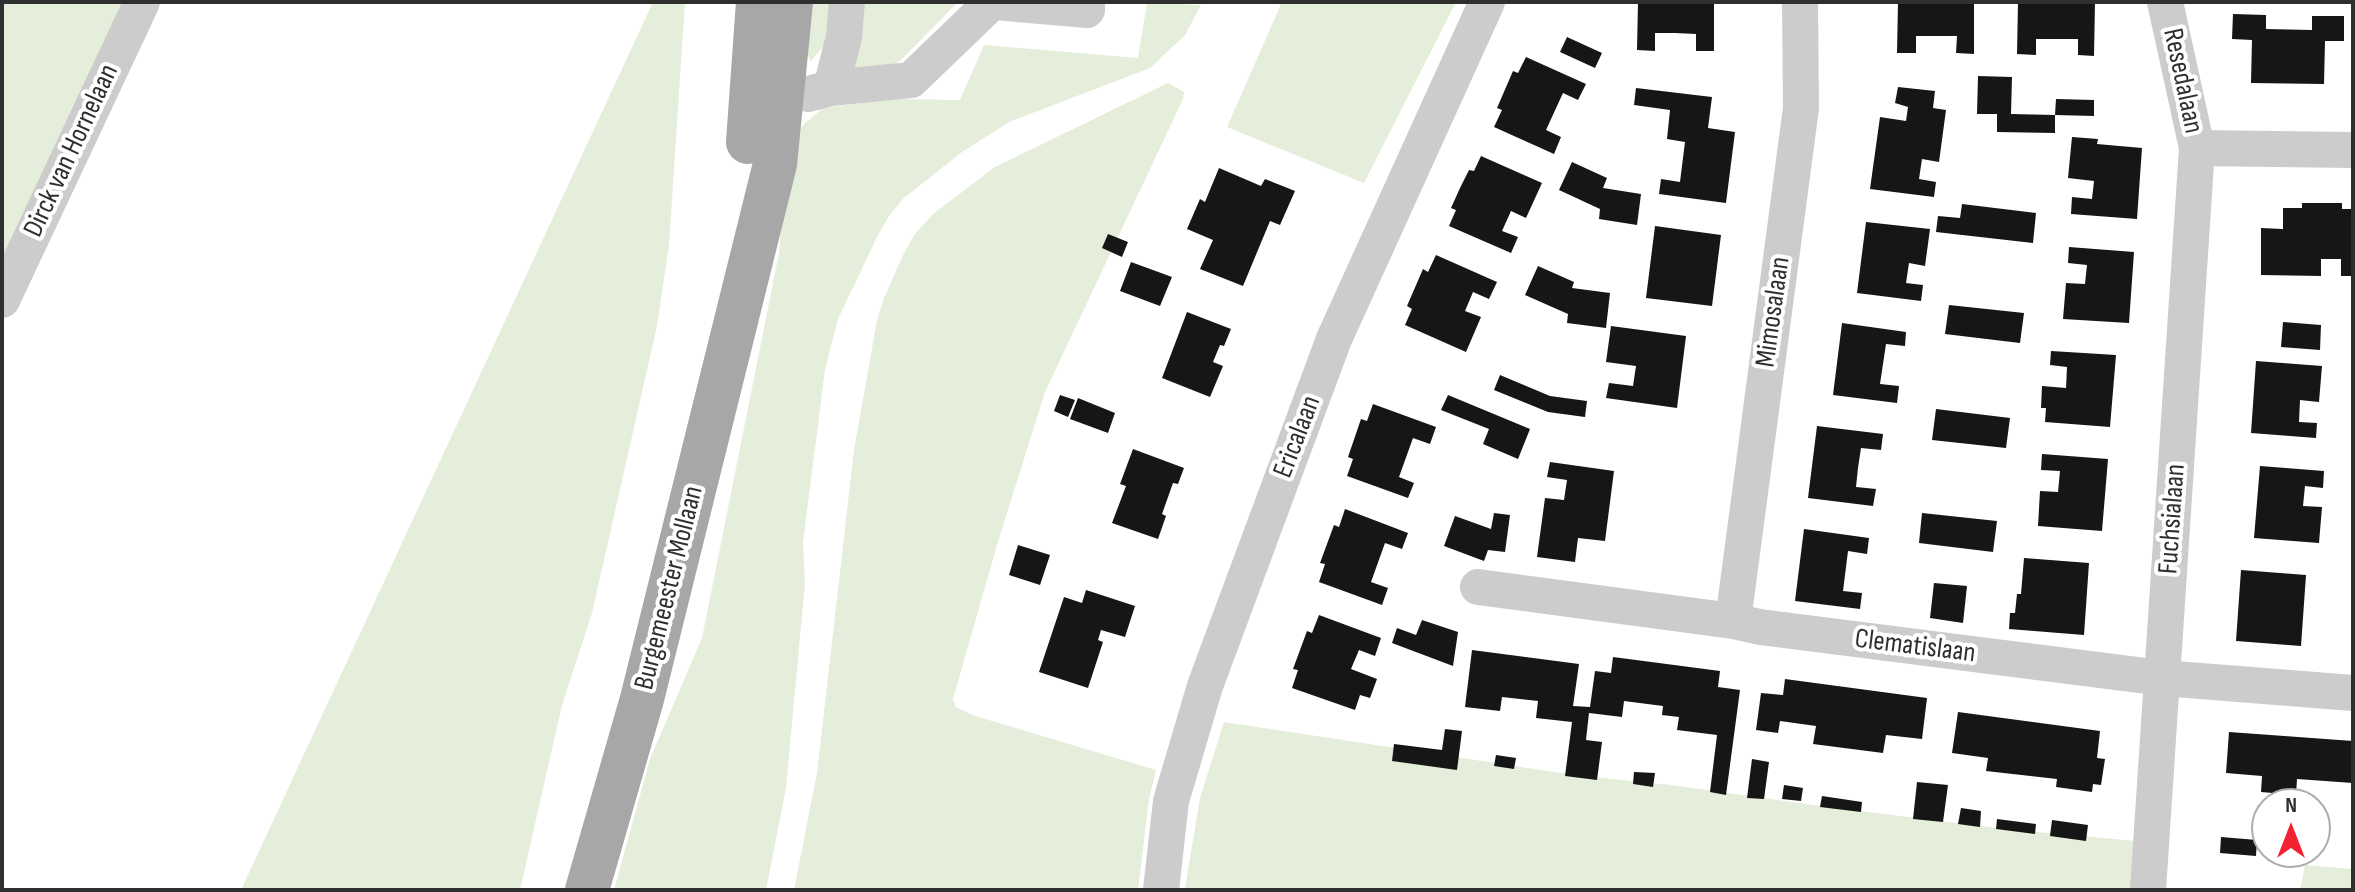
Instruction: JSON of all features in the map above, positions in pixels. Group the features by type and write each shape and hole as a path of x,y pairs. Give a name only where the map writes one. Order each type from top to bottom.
{"main road":[{"name":"Burgemeester Mollaan","path":"587,890 649,670 775,164 758,2"},
{"name":"Burgemeester Mollaan","path":"767,98 791,2"}],"street":[{"name":"Dirck van Hornelaan","path":"2,300 142,2"},
{"path":"831,88 844,37 847,2"},
{"path":"767,98 911,80 993,2 1087,10 1087,2"},
{"name":"Ericalaan","path":"1161,890 1171,801 1205,686 1334,339 1487,2"},
{"name":"Mimosalaan","path":"1733,621 1801,108 1800,2"},
{"name":"Resedalaan","path":"2165,2 2197,148 2353,150"},
{"name":"Fuchsialaan","path":"2148,890 2197,148"},
{"name":"Clematislaan","path":"1478,587 1760,627 2162,678 2353,693"}],"green space":[{"path":"2,2 130,2 2,266"},
{"path":"653,2 685,2 669,245 657,326 592,613 562,705 520,890 241,890"},
{"path":"799,2 834,2 832,36 811,61 796,38"},
{"path":"856,2 958,2 900,61 875,73 851,71"},
{"path":"1282,2 1456,2 1364,183 1227,127"},
{"path":"1147,3 1201,5 1185,35 1150,68 1009,122 962,152 904,198 878,235 838,319 825,369 803,543 805,583 786,788 766,890 614,890 650,759 702,638 779,253 787,143 823,108 895,99 960,100 984,45 1138,58"},
{"path":"1168,83 1184,92 1183,99 1045,392 953,699 956,707 972,715 1156,770 1149,799 1138,890 794,890 817,773 854,450 877,320 904,253 915,234 933,214 995,167"},
{"path":"1224,722 1574,775 2014,830 2136,841 2134,890 1185,888 1200,798"},
{"path":"2304,868 2353,869 2353,890 2300,890"}],"building":[{"path":"1638,2 1714,2 1714,51 1696,51 1696,34 1675,33 1655,33 1655,51 1637,50"},
{"path":"1898,2 1974,2 1974,54 1956,53 1957,36 1916,36 1916,53 1897,53"},
{"path":"2018,2 2095,2 2094,56 2078,55 2078,39 2036,39 2036,55 2017,54"},
{"path":"2233,14 2266,15 2266,29 2312,30 2312,16 2344,16 2344,41 2325,41 2324,84 2251,83 2252,40 2232,39"},
{"path":"1567,37 1602,53 1595,68 1560,52"},
{"path":"1526,57 1586,84 1578,100 1563,93 1546,130 1561,137 1554,154 1494,127 1502,110 1497,108 1513,71 1518,73"},
{"path":"1978,76 2012,77 2011,114 2055,115 2055,133 1997,132 1997,114 1977,114"},
{"path":"1898,87 1935,91 1933,108 1946,110 1939,162 1922,159 1919,179 1936,182 1934,197 1870,189 1880,117 1906,121 1908,107 1895,103"},
{"path":"1636,88 1712,97 1708,128 1735,132 1726,203 1659,194 1661,179 1680,182 1685,142 1667,139 1670,110 1634,105"},
{"path":"2056,99 2094,100 2094,116 2055,115"},
{"path":"2072,137 2098,139 2097,144 2142,148 2137,219 2071,214 2072,197 2092,199 2094,181 2068,178"},
{"path":"1481,156 1542,183 1526,218 1511,211 1502,231 1518,237 1511,253 1449,226 1456,210 1451,208 1460,188"},
{"path":"1572,162 1607,178 1603,188 1641,194 1637,225 1599,219 1600,209 1559,190"},
{"path":"1219,168 1261,186 1265,179 1295,191 1280,225 1270,221 1243,286 1200,269 1213,240 1187,229 1200,199 1205,202"},
{"path":"2302,203 2342,203 2342,209 2353,209 2353,276 2341,276 2341,259 2321,259 2321,276 2261,275 2261,228 2283,229 2283,208 2302,208"},
{"path":"1962,204 2036,213 2033,243 1936,232 1938,216 1960,218"},
{"path":"1866,222 1930,229 1925,266 1909,263 1906,283 1923,285 1921,301 1857,293"},
{"path":"1655,226 1721,235 1712,306 1646,298"},
{"path":"1108,234 1128,242 1122,257 1102,248"},
{"path":"2069,247 2134,252 2129,323 2063,319 2066,283 2085,284 2087,265 2068,263"},
{"path":"1436,255 1497,282 1489,299 1473,292 1465,311 1481,317 1466,352 1405,325 1412,309 1407,306 1423,269 1428,272"},
{"path":"1131,262 1172,277 1160,306 1120,291"},
{"path":"1538,266 1574,282 1572,288 1610,293 1606,328 1567,323 1568,314 1525,295"},
{"path":"1949,305 2024,313 2020,343 1945,334"},
{"path":"1187,312 1231,329 1213,362 1223,366 1210,397 1162,378"},
{"path":"2283,322 2321,325 2320,350 2281,347"},
{"path":"1842,323 1906,332 1905,346 1886,344 1880,384 1899,386 1897,403 1833,395"},
{"path":"1611,326 1686,336 1677,408 1606,398 1609,383 1633,386 1636,366 1606,362"},
{"path":"2051,351 2116,355 2110,427 2045,422 2046,408 2041,408 2042,386 2066,388 2067,367 2050,365"},
{"path":"2256,361 2322,366 2319,402 2300,400 2299,422 2317,423 2316,438 2251,433"},
{"path":"1500,375 1550,396 1587,401 1585,417 1548,412 1494,390"},
{"path":"1060,395 1075,400 1068,417 1054,411"},
{"path":"1448,395 1530,429 1518,459 1483,444 1489,429 1441,410"},
{"path":"1078,398 1115,413 1108,433 1070,419"},
{"path":"1373,404 1436,427 1430,444 1413,438 1399,477 1414,483 1408,498 1347,476 1353,459 1348,457 1361,419 1367,421"},
{"path":"1936,409 2010,418 2006,448 1932,440"},
{"path":"1817,426 1883,434 1881,450 1861,448 1858,468 1856,487 1876,489 1873,506 1808,498"},
{"path":"1133,449 1184,468 1178,484 1173,483 1162,514 1166,516 1158,539 1112,523 1126,486 1120,484"},
{"path":"2042,454 2108,459 2102,531 2038,526 2040,491 2058,492 2060,471 2041,470"},
{"path":"1550,462 1614,471 1605,541 1578,538 1575,562 1537,557 1545,498 1564,500 1567,480 1547,477"},
{"path":"2260,466 2324,471 2323,488 2305,486 2303,506 2322,507 2319,543 2254,538"},
{"path":"1345,509 1408,533 1402,549 1385,543 1371,582 1388,588 1382,605 1319,582 1325,564 1320,563 1334,525 1339,527"},
{"path":"1494,513 1510,515 1505,552 1488,550 1484,561 1444,546 1455,516 1491,529"},
{"path":"1922,513 1997,521 1993,552 1919,543"},
{"path":"1804,529 1869,538 1867,554 1848,551 1843,591 1862,593 1860,609 1795,601"},
{"path":"1018,545 1050,555 1040,585 1009,575"},
{"path":"2024,558 2089,563 2084,635 2009,629 2010,613 2015,613 2017,594 2021,594"},
{"path":"2241,570 2306,575 2301,646 2236,641"},
{"path":"1934,583 1967,586 1963,623 1930,618"},
{"path":"1086,590 1135,606 1125,637 1101,630 1098,640 1103,642 1088,688 1039,672 1064,597 1082,603"},
{"path":"1319,615 1381,638 1375,656 1359,650 1351,669 1377,679 1370,698 1360,695 1355,710 1292,688 1298,670 1293,669 1307,631 1312,633"},
{"path":"1422,620 1458,632 1453,666 1392,643 1397,628 1416,635"},
{"path":"1472,650 1579,664 1573,706 1590,707 1595,671 1611,673 1613,657 1720,671 1718,687 1740,690 1726,795 1710,792 1717,735 1677,730 1679,717 1662,715 1663,706 1624,701 1622,717 1589,713 1586,740 1602,742 1597,780 1565,776 1572,722 1536,718 1538,701 1502,697 1500,711 1465,707"},
{"path":"1785,679 1927,698 1922,739 1886,735 1883,753 1813,744 1816,726 1780,721 1778,733 1756,730 1761,693 1783,695"},
{"path":"1958,712 2100,731 2097,758 2105,759 2101,785 2093,784 2092,792 2056,787 2057,779 1986,771 1988,758 1952,753"},
{"path":"1445,729 1462,731 1457,770 1392,761 1394,744 1442,750"},
{"path":"2229,732 2353,741 2353,783 2297,779 2296,788 2261,788 2262,776 2226,773"},
{"path":"1496,755 1516,758 1514,769 1494,766"},
{"path":"1752,759 1769,762 1764,799 1747,798"},
{"path":"1634,772 1655,773 1653,787 1633,784"},
{"path":"1917,782 1948,785 1943,822 1913,819"},
{"path":"1784,785 1803,788 1801,801 1782,799"},
{"path":"1822,796 1862,802 1861,812 1820,807"},
{"path":"1961,808 1981,811 1980,827 1958,824"},
{"path":"1997,819 2036,824 2035,834 1996,829"},
{"path":"2052,820 2088,825 2086,841 2050,836"},
{"path":"2221,837 2251,840 2251,856 2220,853"}]}
